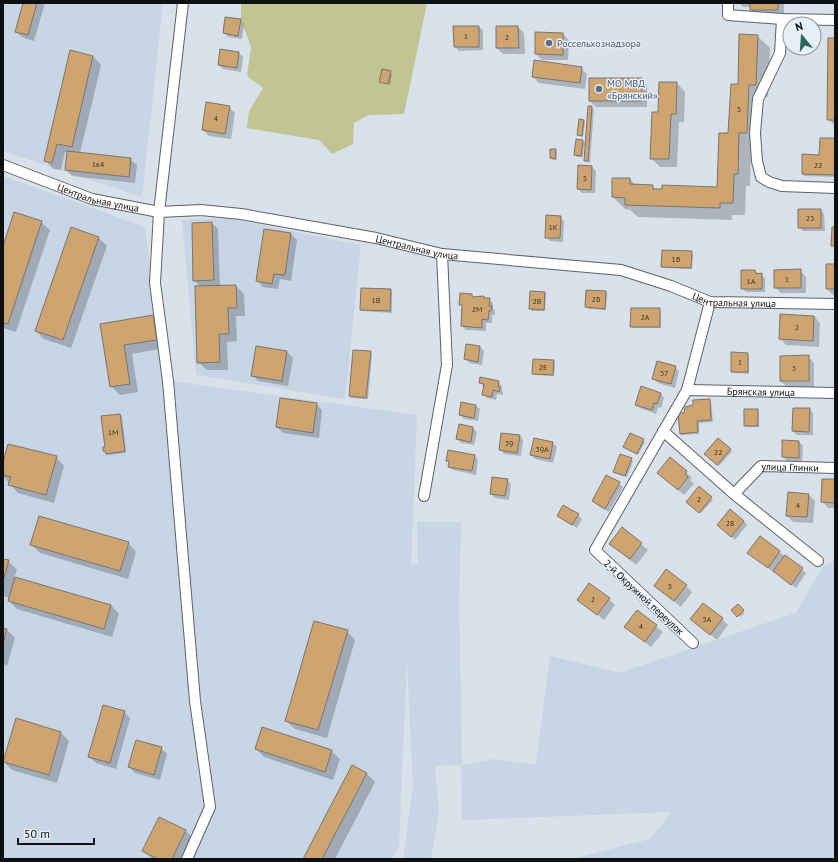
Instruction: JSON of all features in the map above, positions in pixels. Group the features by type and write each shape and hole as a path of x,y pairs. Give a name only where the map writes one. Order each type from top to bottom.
{"street":[{"path":"183,3 159,212 155,283 168,381 195,701 210,807 187,859"},
{"path":"728,3 728,15 782,18 780,53 758,99 755,133 757,161 761,176 769,182 782,186 835,188"},
{"path":"822,20 835,20"},
{"name":"Центральная улица","path":"3,165 92,199 159,212 201,210 241,214 376,238 442,254 622,270 671,286 710,302 835,304"},
{"path":"424,496 448,366 442,254"},
{"path":"710,302 687,390 663,431 734,494 818,561"},
{"name":"Брянская улица","path":"687,390 835,393"},
{"name":"2-й Окружной переулок","path":"663,431 595,550 694,643"},
{"name":"улица Глинки","path":"734,494 761,466 835,468"}],"shaded area":[{"path":"3,3 163,3 142,197 3,151"},
{"path":"3,176 145,227 165,374 178,382 417,415 411,565 418,563 417,522 461,522 459,604 462,765 494,759 536,765 550,656 619,673 796,613 822,568 835,560 835,859 571,859 650,839 672,812 462,820 461,765 435,766 439,813 431,859 403,859 413,786 407,658 399,845 392,859 3,859"},
{"path":"226,218 361,245 345,399 196,375 182,220"}],"green space":[{"path":"241,3 427,3 404,114 368,115 354,123 353,144 332,154 319,140 247,128 249,111 263,88 247,76 251,47 241,20"}],"building":[{"path":"23,3 37,3 28,35 15,32"},
{"path":"750,3 778,3 778,10 750,10"},
{"path":"225,17 241,19 238,36 223,33"},
{"path":"453,26 479,26 479,47 454,47"},
{"path":"496,26 518,26 519,48 496,48"},
{"name":"Россельхознадзора","path":"535,32 563,33 563,55 535,54"},
{"path":"739,34 758,35 756,85 749,85 747,133 739,133 738,174 734,174 733,203 720,203 720,208 625,205 625,198 612,197 612,178 630,178 630,184 653,185 653,189 662,189 662,185 717,187 719,133 728,133 731,84 738,84"},
{"path":"828,38 835,38 835,120 827,120"},
{"path":"220,49 239,52 237,68 218,65"},
{"path":"70,50 93,56 72,147 57,144 52,163 44,161"},
{"path":"534,60 582,67 580,83 532,77"},
{"path":"382,69 391,71 388,84 379,82"},
{"path":"589,78 642,78 642,101 589,101"},
{"path":"659,82 677,82 676,114 671,114 669,159 650,159 652,112 658,112"},
{"path":"206,102 230,106 225,134 202,130"},
{"path":"588,106 592,106 588,161 584,161"},
{"path":"579,119 584,120 582,136 577,135"},
{"path":"820,138 835,138 835,175 802,174 802,154 819,155"},
{"path":"576,139 583,140 581,156 574,155"},
{"path":"550,149 556,149 555,159 550,158"},
{"path":"67,151 131,158 129,177 65,170"},
{"path":"578,165 592,166 591,190 577,189"},
{"path":"798,209 821,209 821,228 798,228"},
{"path":"14,212 42,221 8,324 3,323 3,246"},
{"path":"546,215 561,216 560,238 545,238"},
{"path":"212,222 214,280 193,281 192,223"},
{"path":"71,227 99,237 63,340 35,331"},
{"path":"832,227 835,227 835,246 831,246"},
{"path":"264,229 291,233 285,275 274,274 272,284 256,281"},
{"path":"662,250 692,251 691,268 661,267"},
{"path":"826,264 835,264 835,289 826,289"},
{"path":"801,269 801,288 774,288 774,270"},
{"path":"741,270 755,270 756,274 762,273 762,289 741,289"},
{"path":"236,285 237,308 228,308 229,334 219,334 220,362 197,363 195,286"},
{"path":"361,288 391,289 390,311 360,310"},
{"path":"586,290 606,291 605,309 585,307"},
{"path":"530,291 545,292 544,310 529,309"},
{"path":"460,293 472,294 472,297 484,296 484,298 490,298 489,306 492,306 491,311 489,311 488,320 482,319 482,328 461,326 462,305 459,305"},
{"path":"631,308 660,308 660,327 630,327"},
{"path":"780,314 814,316 813,341 779,339"},
{"path":"153,315 157,340 124,345 130,384 110,387 100,324"},
{"path":"466,344 480,346 478,362 464,359"},
{"path":"256,346 287,351 282,381 251,376"},
{"path":"353,350 371,351 366,398 349,396"},
{"path":"731,352 748,353 748,372 731,372"},
{"path":"809,355 809,381 780,381 780,356"},
{"path":"533,359 554,360 553,375 532,374"},
{"path":"657,361 676,366 671,384 652,379"},
{"path":"480,377 499,381 499,392 493,390 492,397 482,395 484,384 479,383"},
{"path":"641,386 661,393 657,404 654,403 652,410 635,405"},
{"path":"280,398 317,403 313,433 276,427"},
{"path":"710,399 711,420 697,421 698,432 680,434 678,413 684,413 685,407 693,405 693,400"},
{"path":"461,402 476,405 474,418 459,415"},
{"path":"793,408 810,408 809,432 792,431"},
{"path":"744,409 758,409 758,426 744,426"},
{"path":"120,414 125,451 106,454 105,451 103,451 103,447 105,447 101,416"},
{"path":"459,424 473,427 471,442 456,439"},
{"path":"501,433 520,435 517,453 499,450"},
{"path":"630,433 644,439 637,454 623,447"},
{"path":"534,438 553,442 550,459 530,455"},
{"path":"718,438 731,449 717,465 704,454"},
{"path":"782,440 799,441 799,458 782,457"},
{"path":"8,444 57,456 46,495 8,485 11,477 3,475 3,462"},
{"path":"448,450 475,455 472,471 448,467 449,461 446,461"},
{"path":"620,454 632,458 625,476 613,472"},
{"path":"670,457 687,471 685,474 688,477 678,490 657,473"},
{"path":"606,475 620,482 605,509 592,501"},
{"path":"492,477 508,479 505,496 490,494"},
{"path":"822,479 835,479 835,503 821,502"},
{"path":"699,486 712,497 699,513 686,502"},
{"path":"788,492 809,494 807,517 786,516"},
{"path":"563,505 579,514 572,525 557,516"},
{"path":"730,509 744,521 731,537 717,525"},
{"path":"39,516 129,542 120,571 30,545"},
{"path":"622,527 642,543 630,559 609,544"},
{"path":"760,536 780,551 768,568 747,553"},
{"path":"785,555 803,568 791,585 773,571"},
{"path":"3,559 9,560 3,581"},
{"path":"666,569 687,585 674,601 654,586"},
{"path":"15,577 111,605 104,629 8,601"},
{"path":"589,583 610,598 597,615 577,600"},
{"path":"703,603 723,618 710,635 690,619"},
{"path":"738,604 744,610 737,617 731,610"},
{"path":"637,610 657,625 645,642 624,627"},
{"path":"314,621 348,630 318,730 285,721"},
{"path":"3,628 7,629 3,644"},
{"path":"103,705 125,711 110,763 88,757"},
{"path":"16,718 61,732 49,775 3,762"},
{"path":"262,727 332,750 325,772 255,749"},
{"path":"136,740 162,747 154,775 128,767"},
{"path":"352,765 367,773 322,859 303,859"},
{"path":"159,817 186,830 172,859 158,859 142,851"}],"place":[{"name":"Россельхознадзора","path":"549,43"},
{"name":"МО МВД «Брянский»","path":"599,89"}]}
